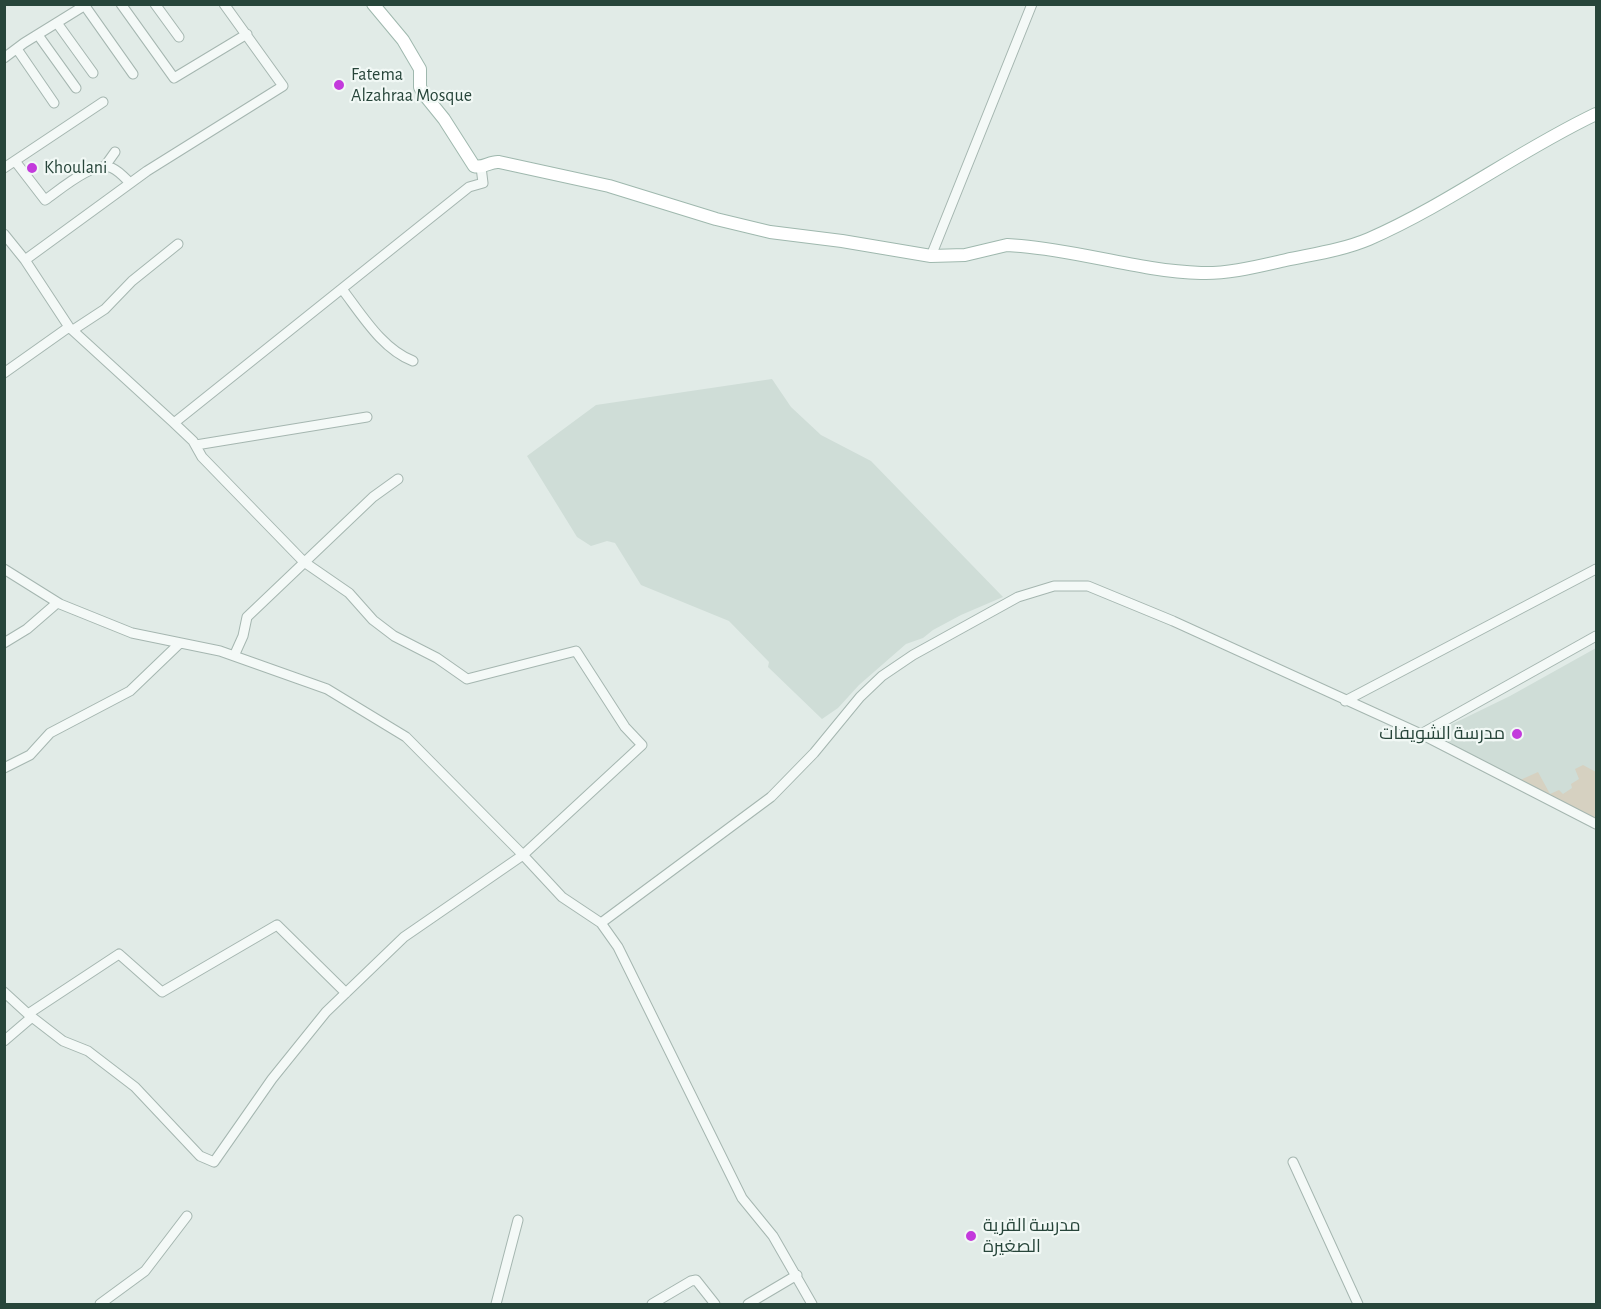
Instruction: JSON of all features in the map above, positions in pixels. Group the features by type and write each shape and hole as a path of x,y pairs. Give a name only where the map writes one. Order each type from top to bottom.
{"main road":[{"path":"373,4 404,40 420,69 420,87 423,93 448,126 472,164 481,167 495,162 609,186 716,219 770,232 931,256 965,255 1007,245 1177,272 1203,274 1256,267 1330,251 1370,238 1477,181 1545,139 1596,114"}],"street":[{"path":"121,4 174,78 247,34"},
{"path":"155,4 179,37"},
{"path":"25,260 130,183 283,86 224,4"},
{"path":"931,256 1032,4"},
{"path":"4,58 86,5 133,74"},
{"path":"57,23 93,73"},
{"path":"38,35 76,88"},
{"path":"17,49 54,103"},
{"path":"4,168 103,102"},
{"path":"105,166 115,152"},
{"path":"15,161 45,200 90,170 105,166 114,169 130,183"},
{"path":"174,423 469,187 483,183 481,167"},
{"path":"4,234 25,260 71,328 196,445 202,458 304,562 349,593 373,620 394,636 437,658 466,680 576,651 625,727 642,745 523,855 404,937 326,1012 272,1079 214,1162 200,1156 135,1087 88,1051 63,1041 4,992"},
{"path":"4,372 71,328 105,309 132,281 178,244"},
{"path":"342,290 379,336 400,356 413,362"},
{"path":"196,445 367,417"},
{"path":"234,656 243,636 247,617 373,497 398,480"},
{"path":"4,569 57,603 132,633 220,651 327,689 406,737 562,897 601,923 618,947 742,1198 773,1236 812,1305"},
{"path":"1346,701 1596,569"},
{"path":"601,923 771,797 814,753 860,697 882,676 913,654 1018,597 1054,586 1088,586 1173,621 1421,734 1596,824"},
{"path":"4,643 27,629 57,603"},
{"path":"1421,734 1596,636"},
{"path":"4,768 30,755 50,733 130,691 180,643"},
{"path":"4,1041 30,1015 119,954 162,992 278,925 346,993"},
{"path":"1293,1162 1358,1305"},
{"path":"100,1305 145,1271 187,1216"},
{"path":"496,1305 518,1220"},
{"path":"748,1305 796,1275"},
{"path":"652,1305 692,1281 696,1281 715,1305"}],"shaded area":[{"path":"772,379 791,407 821,435 871,461 1003,597 961,615 923,638 906,644 859,685 838,708 822,719 768,667 769,662 729,621 641,585 615,543 607,541 591,546 577,537 527,456 596,405"},
{"name":"مدرسة الشويفات","path":"1596,648 1596,819 1518,781 1438,736 1438,731 1510,696"},
{"path":"1583,765 1596,772 1596,819 1518,781 1538,772 1550,794 1559,790 1563,794 1572,788 1571,784 1579,779 1575,769"}],"place":[{"name":"Fatema Alzahraa Mosque","path":"339,85"},
{"name":"Khoulani","path":"32,168"},
{"name":"مدرسة الشويفات","path":"1517,734"},
{"name":"مدرسة القرية الصغيرة","path":"971,1236"}]}
